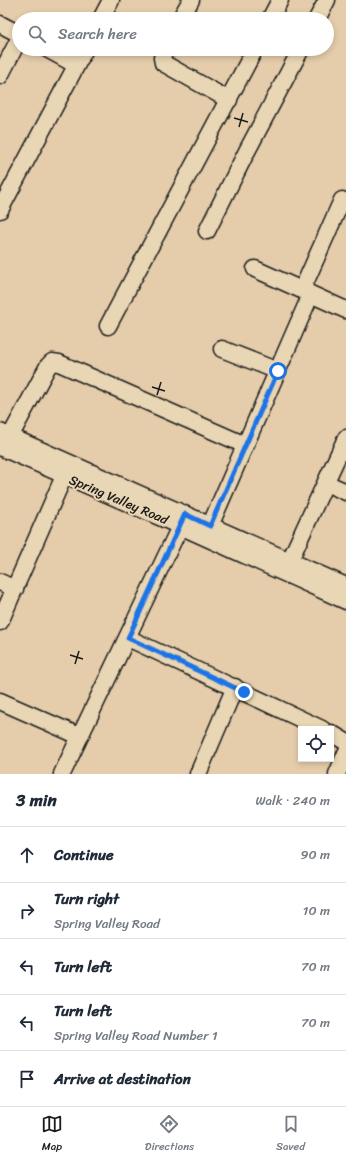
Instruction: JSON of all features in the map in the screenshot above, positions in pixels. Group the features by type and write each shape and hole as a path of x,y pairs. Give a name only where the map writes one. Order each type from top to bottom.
{"street":[{"path":"104,12 110,0"},
{"path":"184,12 191,0"},
{"path":"274,12 280,0"},
{"path":"321,12 327,0"},
{"path":"0,24 12,30"},
{"path":"0,76 12,53"},
{"path":"60,56 76,65"},
{"path":"0,210 81,56"},
{"path":"163,56 163,63 229,100"},
{"path":"108,326 251,56"},
{"path":"207,231 297,56"},
{"path":"210,526 278,371 342,200"},
{"path":"255,270 346,310"},
{"path":"222,349 278,371"},
{"path":"3,439 48,366 52,362 66,366 245,445"},
{"path":"290,560 346,438"},
{"name":"Spring Valley Road","path":"3,439 64,476 183,520 210,526 346,586"},
{"name":"Spring Valley Road","path":"3,439 183,520 346,602"},
{"path":"0,622 64,476"},
{"path":"326,483 346,492"},
{"path":"62,774 183,520"},
{"path":"0,582 15,589"},
{"path":"128,638 316,726"},
{"path":"198,774 235,687"},
{"path":"0,702 79,736"},
{"path":"334,735 346,742"},
{"path":"337,774 346,753"}],"route":[{"path":"244,692 128,638 185,514 210,526 278,371"}]}
